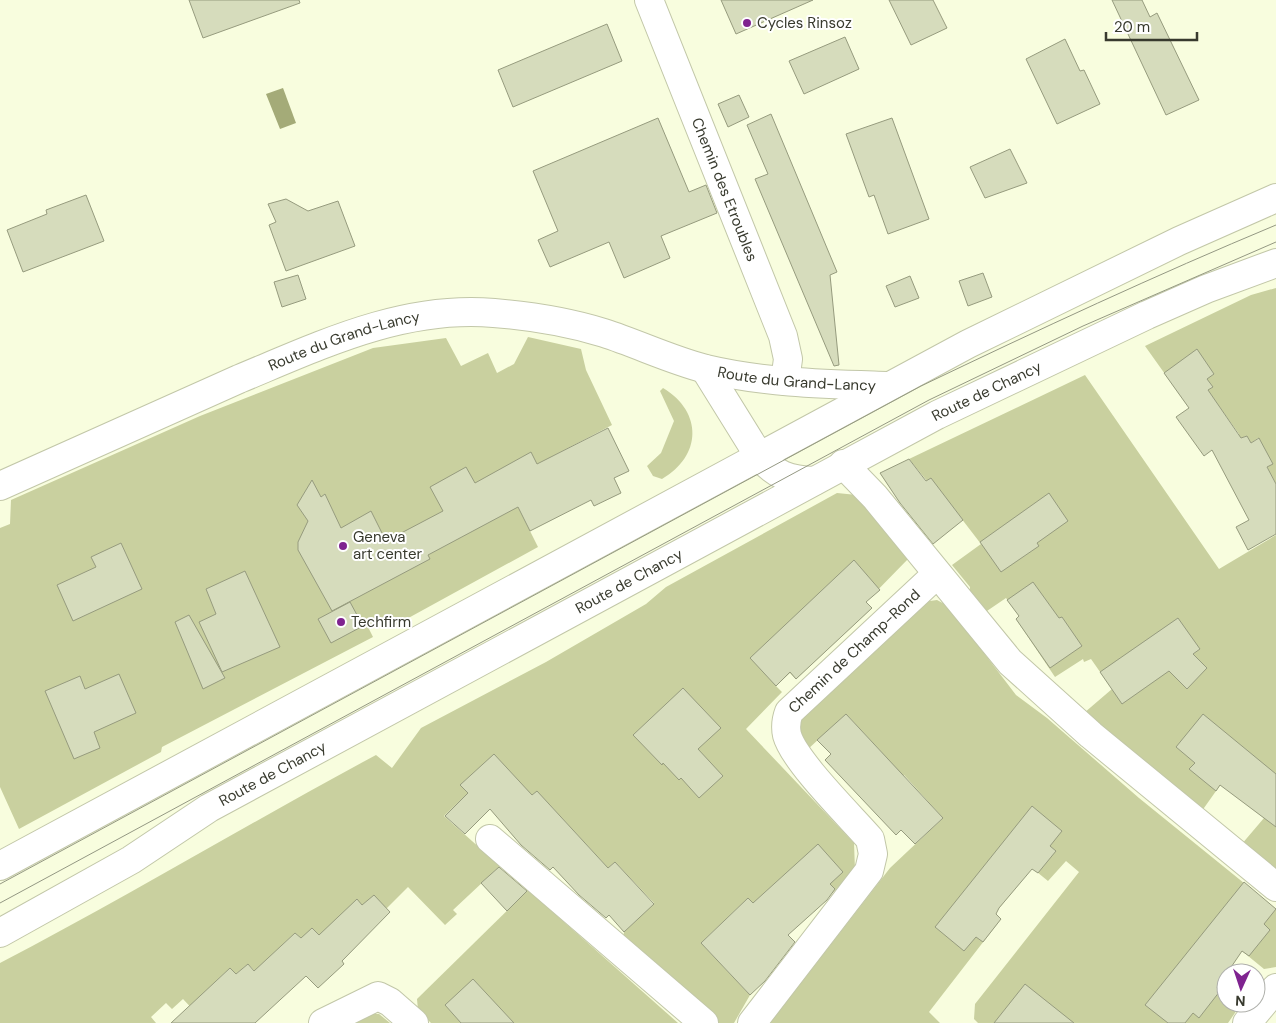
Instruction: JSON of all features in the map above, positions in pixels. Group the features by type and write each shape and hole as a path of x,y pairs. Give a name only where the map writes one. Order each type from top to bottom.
{"street":[{"name":"Chemin des Etroubles","path":"649,0 784,336 788,359 785,381"},
{"path":"0,866 888,386 1052,301 1276,198"},
{"name":"Route de Chancy","path":"0,934 122,865 208,808 843,464 1015,376 1139,318 1206,289 1276,263"},
{"name":"Route du Grand-Lancy","path":"0,486 193,399 313,348 378,324 421,316 451,313 492,313 569,324 604,333 705,369 785,381 888,386"},
{"name":"Route du Grand-Lancy","path":"705,369 759,456 776,474 797,480 814,481"},
{"path":"724,400 737,386 755,377"},
{"path":"843,464 875,497 1010,662 1046,696 1133,771 1276,887"},
{"name":"Chemin de Champ-Rond","path":"752,1023 869,871 873,854 870,839 795,753 787,735 785,722 789,712 937,574"},
{"path":"490,839 704,1023"},
{"path":"1247,1023 1276,988"},
{"path":"324,1023 378,996 390,1002 414,1023"}],"shaded area":[{"path":"283,88 296,123 280,129 266,94"},
{"path":"1276,288 1276,484 1267,467 1258,438 1251,443 1246,436 1234,442 1239,434 1208,391 1187,405 1145,346 1251,295"},
{"path":"528,337 581,349 586,370 612,425 553,456 561,479 530,531 538,547 392,627 387,619 369,629 373,637 162,747 161,752 19,829 0,787 0,528 10,524 11,500 200,416 373,348 446,338 461,366 488,353 497,373 514,364"},
{"path":"1085,375 1219,569 1276,535 1276,874 1241,845 1264,818 1221,784 1199,815 1084,713 1112,689 1091,659 1084,662 1083,659 1055,677 1016,619 1019,616 1006,598 984,613 970,595 970,587 952,565 981,544 931,479 927,481 909,459"},
{"path":"663,388 676,398 685,409 691,421 692,434 685,458 662,479 653,476 647,466 661,453 674,421 660,391"},
{"path":"837,493 857,495 908,559 866,602 872,608 796,679 790,673 776,686 782,692 746,729 854,843 855,870 814,912 808,905 756,907 748,898 701,943 750,995 734,1023 719,1023 623,939 624,932 654,903 615,862 608,868 547,802 460,785 468,793 444,816 500,866 453,910 457,914 445,925 408,887 387,908 362,905 357,900 326,943 301,938 295,933 280,947 286,954 261,978 248,964 236,974 230,968 215,982 197,1014 183,999 172,1009 166,1003 151,1017 156,1023 0,1023 0,963 376,755 392,768 421,728 546,662 646,604 666,587"},
{"path":"937,600 948,606 1016,695 1047,718 1139,798 1276,909 1276,967 1266,969 1266,963 1257,963 1242,951 1232,963 1216,963 1216,984 1214,986 1216,988 1216,1013 1235,1013 1228,1023 978,1023 974,1019 975,1004 1079,872 1066,861 1048,881 1032,868 995,913 1001,919 929,1012 940,1023 770,1023 890,868 943,818 904,775 901,778 885,756 846,714 807,750 799,727 802,717 923,602"},
{"path":"528,890 678,1023 431,1023 418,1010 417,999"},
{"path":"365,1014 379,1014 390,1023 348,1023"}],"building":[{"path":"189,0 299,0 300,3 203,38"},
{"name":"Cycles Rinsoz","path":"721,0 813,0 736,34"},
{"path":"889,0 933,0 947,28 911,45"},
{"path":"1112,0 1142,0 1150,17 1157,13 1199,100 1166,115"},
{"path":"607,24 622,61 513,107 498,70"},
{"path":"845,37 859,69 804,94 789,61"},
{"path":"1065,39 1080,71 1084,70 1100,104 1057,124 1026,59"},
{"path":"739,95 749,117 728,127 718,104"},
{"path":"771,114 837,272 830,275 839,365 834,366 755,179 768,174 747,125"},
{"path":"658,118 689,192 706,185 717,213 661,236 670,258 624,278 609,242 550,267 538,240 558,231 533,171"},
{"path":"892,118 929,219 888,234 874,195 869,197 846,134"},
{"path":"1010,149 1027,183 985,198 970,167"},
{"path":"86,195 104,241 23,272 7,230 47,214 46,210"},
{"path":"286,199 308,211 338,201 355,246 286,271 269,225 276,222 268,204"},
{"path":"983,273 992,297 968,306 959,281"},
{"path":"298,275 306,299 282,307 274,282"},
{"path":"910,276 919,298 895,307 886,286"},
{"path":"1197,349 1214,374 1207,379 1213,387 1208,390 1241,438 1247,436 1251,443 1259,438 1273,464 1267,467 1276,484 1276,534 1248,550 1236,527 1249,520 1212,450 1204,456 1176,417 1189,408 1164,373"},
{"path":"608,428 629,471 614,478 621,493 594,506 591,500 530,531 518,507 428,555 430,559 332,611 298,550 298,542 308,521 297,505 312,480 321,497 325,494 341,528 371,511 386,541 443,511 430,487 466,467 475,483 531,452 537,464"},
{"path":"909,459 926,481 931,478 963,520 933,544 900,503 880,473"},
{"path":"1049,493 1068,521 1037,543 1039,546 1001,572 980,542"},
{"path":"121,543 142,589 73,621 57,585 96,567 91,557"},
{"path":"854,560 880,590 866,602 872,608 796,679 790,672 776,686 750,658"},
{"path":"245,571 280,647 222,672 199,622 216,614 206,589"},
{"path":"1033,582 1059,618 1062,617 1082,646 1050,668 1016,619 1019,616 1007,600"},
{"name":"Techfirm","path":"350,602 363,626 331,643 318,619"},
{"path":"189,615 225,678 203,689 175,622"},
{"path":"1178,618 1200,649 1193,654 1207,668 1187,689 1169,671 1122,704 1100,672"},
{"path":"119,674 136,713 94,732 100,748 74,759 45,691 80,676 85,689"},
{"path":"683,688 721,728 698,749 723,776 699,798 681,778 679,780 663,763 662,765 633,735"},
{"path":"846,714 943,818 915,844 901,830 896,835 825,760 831,754 817,740"},
{"path":"1203,714 1276,774 1276,827 1220,785 1216,791 1189,769 1195,763 1176,747"},
{"path":"494,754 532,795 537,791 608,868 615,862 654,904 624,932 609,915 606,918 579,895 553,867 550,870 521,845 490,809 465,834 445,816 468,793 460,785"},
{"path":"1032,806 1062,831 1050,846 1056,851 1038,873 1032,869 999,908 996,914 1001,919 983,942 976,937 964,951 935,927"},
{"path":"818,844 843,872 830,884 835,889 827,900 788,935 795,942 765,981 750,995 701,943 748,898 753,903"},
{"path":"499,867 527,891 507,911 481,883"},
{"path":"1244,882 1276,909 1264,924 1270,930 1249,956 1242,951 1234,963 1216,963 1216,996 1199,1018 1193,1013 1185,1023 1168,1023 1145,1005"},
{"path":"374,895 390,912 342,961 344,964 318,988 306,976 255,1023 171,1023 230,968 236,974 248,964 254,971 295,933 301,938 312,928 319,935 357,899 362,905"},
{"path":"473,979 514,1023 461,1023 445,1005"},
{"path":"1025,984 1074,1023 994,1023"}],"tram line":[{"path":"0,884 921,386 1097,303 1276,225"},
{"path":"0,903 929,400 1083,326 1276,242"}],"place":[{"name":"Cycles Rinsoz","path":"747,23"},
{"name":"Geneva art center","path":"343,546"},
{"name":"Techfirm","path":"341,622"}]}
